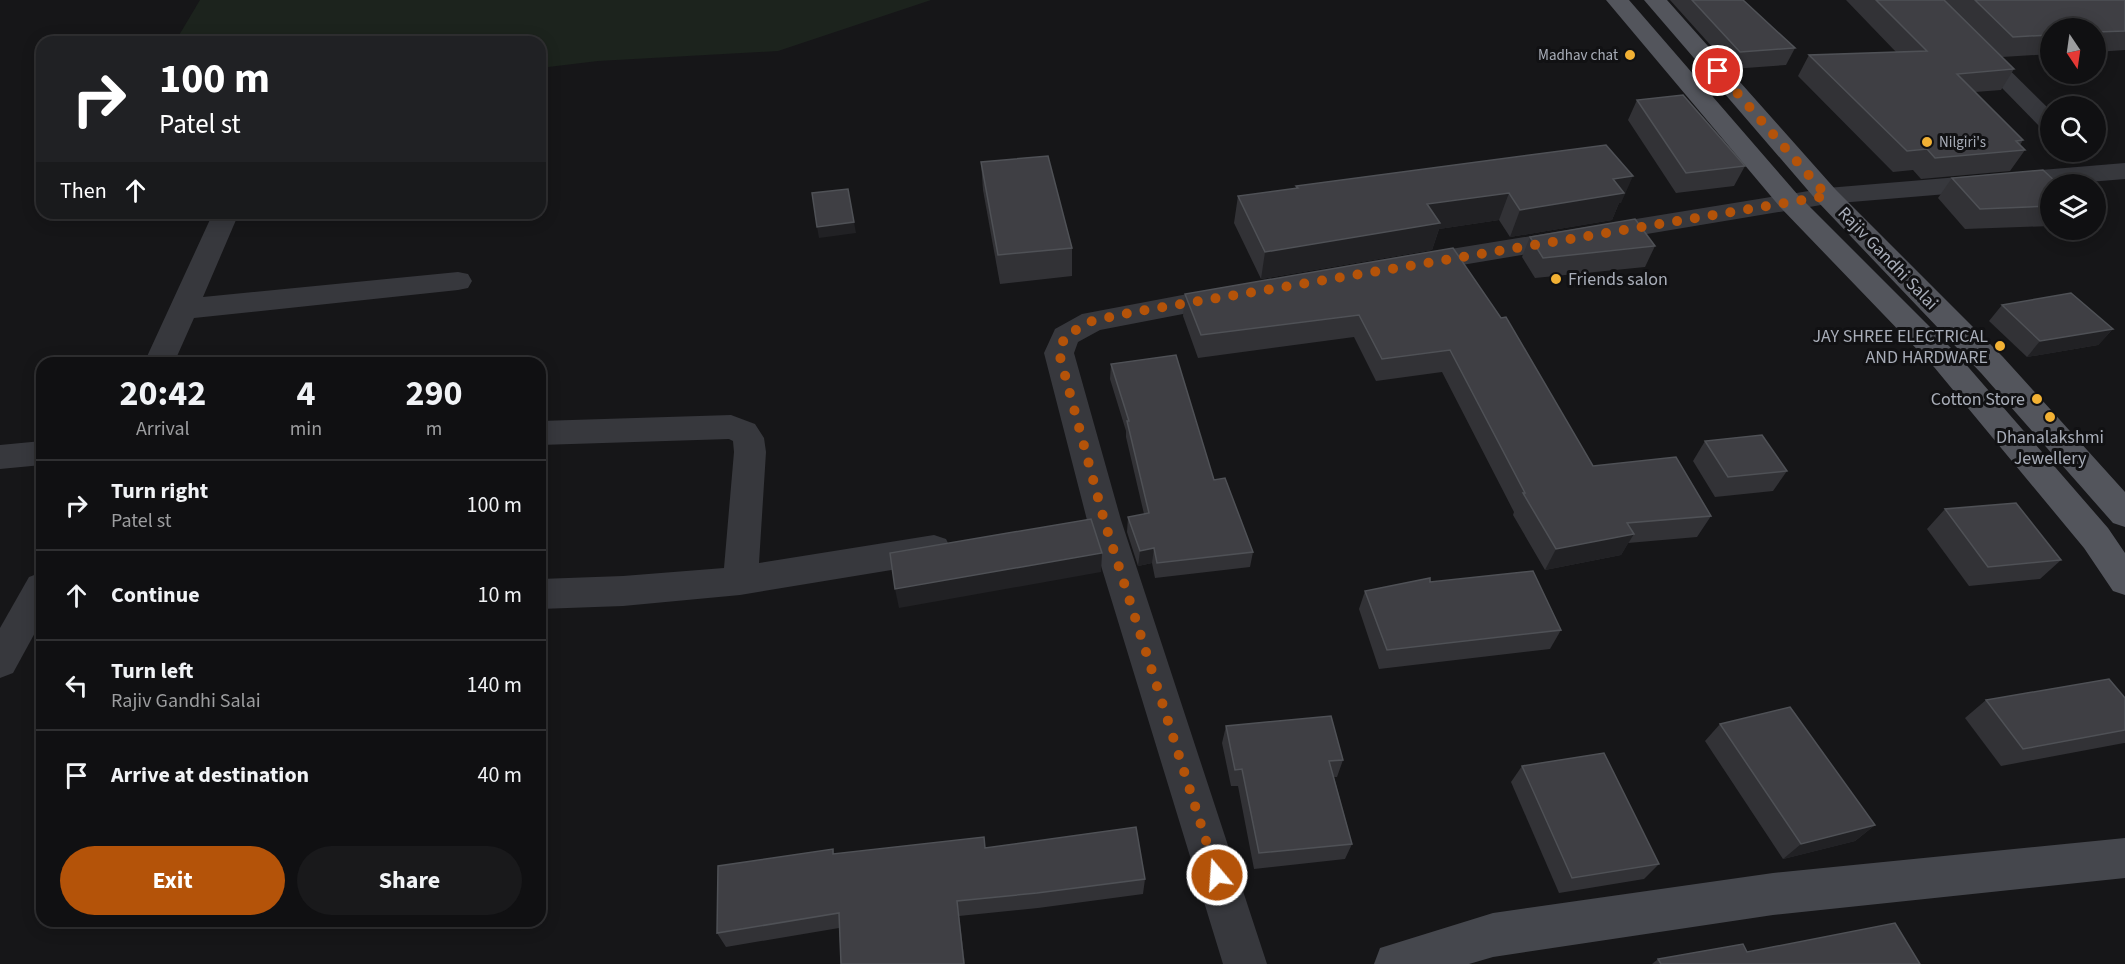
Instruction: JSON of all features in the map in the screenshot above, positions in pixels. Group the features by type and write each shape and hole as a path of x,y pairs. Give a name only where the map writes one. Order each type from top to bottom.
{"main road":[{"name":"Rajiv Gandhi Salai","path":"1617,0 1789,201 1945,360 2096,538 2125,581"},
{"name":"Rajiv Gandhi Salai","path":"1655,0 1827,196 1992,365 2125,514"}],"street":[{"path":"1927,0 2040,113"},
{"path":"2096,162 2113,172"},
{"path":"1392,268 1789,201 2113,172"},
{"path":"162,357 223,219"},
{"path":"183,309 458,281"},
{"path":"1245,964 1087,523 1059,353 1065,336 1092,321 1251,292"},
{"path":"546,433 731,427 743,430 749,438 750,452 740,581"},
{"path":"0,457 36,454"},
{"path":"546,594 623,591 740,581 968,543"},
{"path":"0,662 36,603"},
{"path":"1396,964 1493,935 1761,896 2125,858"}],"shaded area":[{"path":"200,0 931,0 778,51 598,61 546,67 546,36 179,36"}],"building":[{"path":"1692,0 1743,0 1795,48 1740,52"},
{"path":"1876,0 1944,0 2014,69 1957,74 2023,140 2016,141 2025,150 1935,158 1927,149 1907,151 1809,55 1927,51"},
{"path":"1975,0 2125,0 2125,31 2106,32 2106,18 2040,18 2040,36 2013,37"},
{"path":"1683,95 1745,166 1686,173 1637,100"},
{"path":"1606,145 1633,176 1613,179 1624,193 1520,210 1509,193 1427,204 1440,223 1265,252 1238,196 1298,188 1296,186"},
{"path":"1048,156 1072,248 998,255 981,162"},
{"path":"2043,170 2047,174 2040,174 2040,206 1980,209 1952,178"},
{"path":"848,189 854,222 817,227 812,193"},
{"path":"1635,219 1655,246 1543,258 1530,237"},
{"path":"1453,248 1501,318 1506,317 1593,466 1676,457 1711,516 1627,523 1634,534 1556,549 1523,493 1525,493 1450,350 1382,359 1359,315 1201,335 1185,294"},
{"path":"2071,293 2113,329 2040,341 2002,305"},
{"path":"1176,355 1214,480 1225,478 1253,552 1157,563 1154,548 1140,551 1128,517 1149,513 1127,421 1129,421 1111,364"},
{"path":"1762,435 1787,471 1728,477 1705,441"},
{"path":"2016,503 2061,560 1988,567 1945,509"},
{"path":"1091,519 1102,553 895,589 890,553"},
{"path":"1533,571 1561,630 1387,650 1365,591 1430,578 1430,582"},
{"path":"2109,679 2125,698 2125,730 2023,749 1986,700"},
{"path":"1790,707 1875,825 1801,844 1720,724"},
{"path":"1331,716 1343,760 1329,761 1352,844 1259,853 1242,769 1235,770 1226,726"},
{"path":"1604,753 1659,864 1572,878 1522,766"},
{"path":"1136,827 1145,879 957,901 964,964 841,964 839,913 717,933 718,866 833,849 833,854 984,837 985,848"},
{"path":"1895,923 1920,964 1661,964 1658,959 1743,944 1747,952"}],"place":[{"name":"Madhav chat","path":"1630,55"},
{"name":"Nilgiri's","path":"1927,142"},
{"name":"Friends salon","path":"1556,279"},
{"name":"JAY SHREE ELECTRICAL AND HARDWARE","path":"2000,346"},
{"name":"Cotton Store","path":"2037,399"},
{"name":"Dhanalakshmi Jewellery","path":"2050,417"}],"route":[{"path":"1217,875 1104,520 1059,353 1065,336 1092,321 1134,312 1827,196 1718,71"}]}
